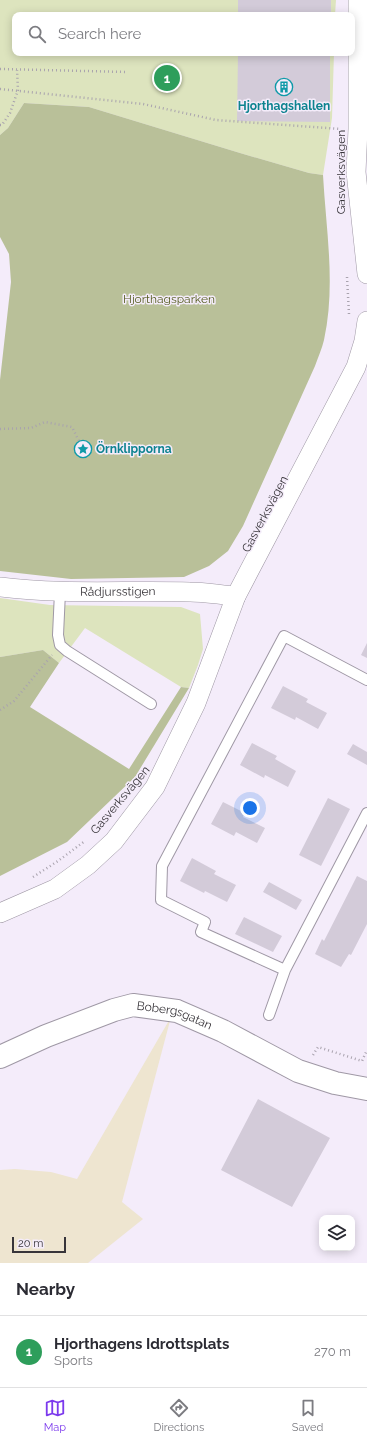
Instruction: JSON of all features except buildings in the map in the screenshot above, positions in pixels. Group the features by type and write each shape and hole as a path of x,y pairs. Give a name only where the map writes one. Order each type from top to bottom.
{"street":[{"name":"Gasverksvägen","path":"358,0 358,130 356,172 367,274"},
{"name":"Gasverksvägen","path":"0,913 55,888 88,865 114,841 155,787 196,703 236,596 356,367 364,342 367,321"},
{"name":"Rådjursstigen","path":"0,587 29,591 192,592 236,596"},
{"name":"Bobergsgatan","path":"0,1057 46,1036 114,1010 133,1005 177,1011 223,1031 298,1071 334,1083 367,1089"}],"lane":[{"path":"60,592 58,635 60,645 67,651 151,704"},
{"path":"284,970 201,932 205,922 161,900 162,866 284,636 367,680"},
{"path":"269,1015 284,970 367,813"}],"path":[{"path":"0,69 127,72"},
{"path":"0,125 2,125 10,114 18,90 17,70"},
{"path":"0,89 143,104 216,120 325,128"},
{"name":"Gasverksvägen","path":"341,136 342,122"},
{"path":"347,272 349,315"},
{"path":"0,429 31,428 45,422 56,423 72,427 84,449"},
{"path":"0,710 14,701 60,645"},
{"name":"Gasverksvägen","path":"28,880 58,861 90,837"},
{"path":"298,1071 310,1059 318,1047 362,1061 367,1050"}],"shaded area":[{"path":"171,1017 122,1202 143,1219 88,1263 0,1263 0,1170 15,1169 51,1172 77,1179"}],"green space":[{"path":"0,0 336,0 335,12 12,12 12,56 334,56 332,118 323,175 309,173 240,153 89,107 24,103 8,128 0,135"},
{"name":"Hjorthagsparken","path":"24,103 89,107 240,153 309,173 323,175 330,278 328,319 321,350 243,526 228,551 209,566 184,577 71,579 0,571 0,380 11,282 9,254 0,237 0,135 8,128"},
{"path":"0,598 50,605 181,607 200,614 203,649 189,688 181,687 85,628 59,663 43,650 0,657"},
{"path":"43,650 59,663 30,707 129,769 181,687 189,688 135,777 67,842 0,876 0,657"}],"place":[{"name":"Hjorthagens Idrottsplats","path":"167,78"},
{"name":"Hjorthagshallen","path":"284,87"},
{"name":"Örnklipporna","path":"83,449"}]}
